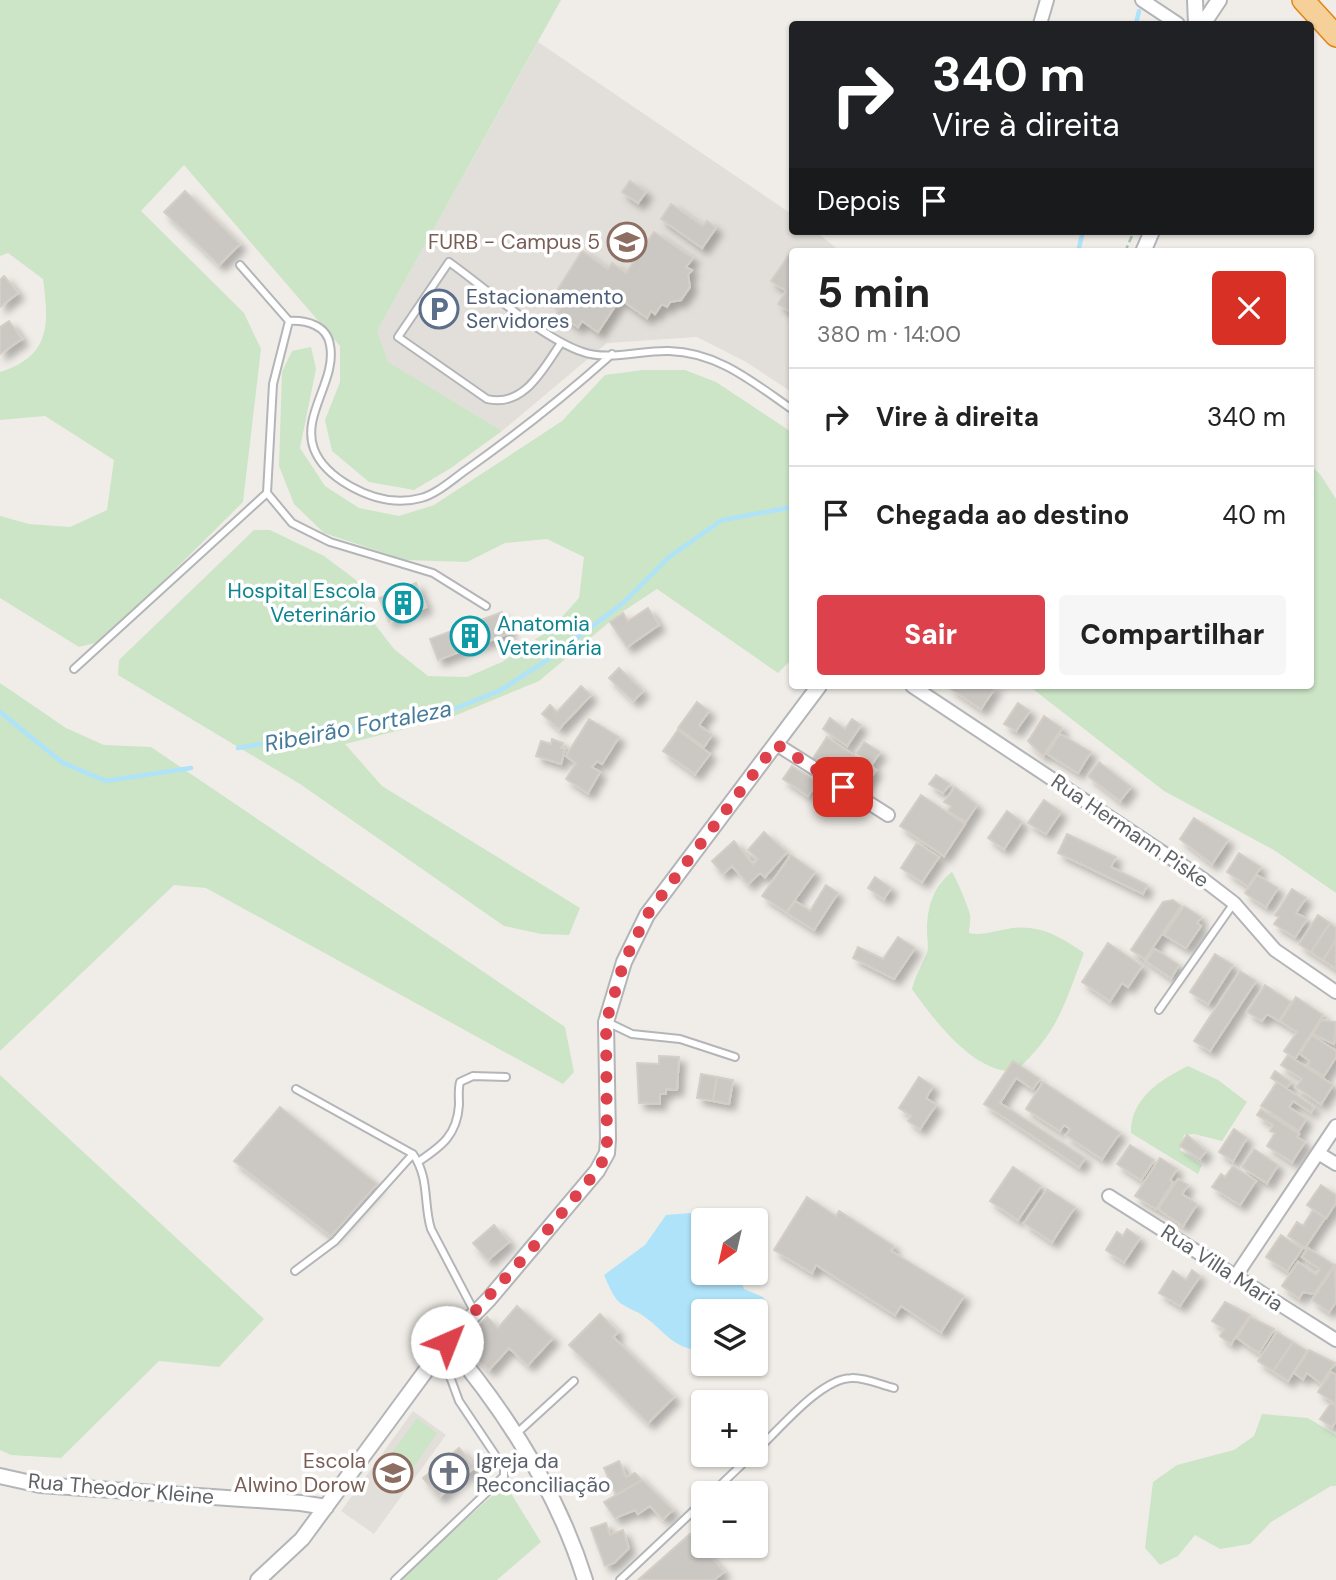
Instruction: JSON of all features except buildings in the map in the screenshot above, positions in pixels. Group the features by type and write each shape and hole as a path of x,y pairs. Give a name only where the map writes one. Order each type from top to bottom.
{"highway":[{"path":"1303,0 1336,36"}],"street":[{"path":"1041,21 1047,0"},
{"path":"1142,0 1174,21"},
{"path":"1195,0 1196,21"},
{"path":"1205,21 1219,0"},
{"path":"258,1580 294,1547 444,1347 597,1171 607,1153 606,1022 624,962 647,915 817,689"},
{"name":"Rua Hermann Piske","path":"917,689 1204,880 1234,903 1275,950 1336,992"},
{"path":"776,744 888,815"},
{"path":"1235,1277 1336,1126"},
{"path":"1318,1153 1336,1164"},
{"name":"Rua Villa Maria","path":"1109,1196 1336,1340"},
{"path":"444,1347 516,1434 573,1540 585,1580"},
{"name":"Rua Theodor Kleine","path":"0,1476 40,1485 326,1507"}],"lane":[{"path":"561,343 517,398 501,402 487,399 398,337 450,262 561,343 585,353 671,351 700,355 725,363 789,407"},
{"path":"240,265 289,321"},
{"path":"289,321 306,320 321,329 331,344 328,373 312,423 313,448 333,477 368,496 396,502 424,498 449,482 561,400 612,354"},
{"path":"289,321 273,384 267,493 292,523 330,542 433,573 486,606"},
{"path":"74,669 267,493"},
{"path":"1159,1010 1234,903"},
{"path":"606,1022 632,1034 660,1040 680,1039 735,1057"},
{"path":"418,1161 441,1147 452,1134 457,1124 460,1082 473,1076 506,1077"},
{"path":"296,1089 414,1154 427,1190 427,1215 431,1229 475,1313"},
{"path":"295,1271 335,1241 414,1154"},
{"path":"395,1580 504,1476 504,1468 459,1401 444,1347"},
{"path":"768,1440 818,1393 836,1380 854,1378 894,1388"},
{"path":"516,1434 574,1381"},
{"path":"725,1481 739,1467"},
{"path":"620,1580 691,1513"}],"shaded area":[{"name":"FURB - Campus 5","path":"538,42 789,212 789,235 820,235 836,248 789,248 789,390 746,362 697,337 607,343 502,431 387,362 377,331"},
{"name":"Escola Alwino Dorow","path":"413,1411 446,1435 374,1534 341,1511"}],"green space":[{"path":"0,0 561,0 377,331 388,362 502,431 451,468 414,490 369,482 332,451 325,420 340,382 340,346 184,165 141,211 244,313 261,349 243,502 103,641 79,647 0,598 0,516 29,524 70,527 107,510 114,460 45,416 0,420 0,372 17,365 38,347 43,336 46,310 43,279 8,253 0,256"},
{"path":"311,347 316,369 300,448 325,486 359,508 399,516 434,505 562,421 605,375 643,370 685,370 716,382 789,430 789,662 778,673 657,589 619,614 539,681 452,717 345,744 382,786 580,908 569,935 541,934 504,926 300,784 118,675 119,660 254,530 270,530 324,556 356,580 370,618 394,649 428,676 467,677 502,662 552,628 579,598 584,557 547,539 505,543 467,562 405,560 324,533 294,504 279,466 282,372 292,351"},
{"path":"1314,469 1336,499 1336,893 1274,850 1164,791 1033,689 1314,689"},
{"path":"0,683 66,728 104,745 151,747 565,1027 574,1072 563,1084 206,888 174,885 0,1051"},
{"path":"952,872 969,912 969,933 983,934 1018,928 1038,929 1057,936 1084,953 1065,1003 1051,1030 1016,1071 1001,1070 971,1055 944,1030 912,989 928,951 927,922 932,898 940,884"},
{"path":"1188,1066 1218,1080 1247,1102 1222,1141 1194,1134 1184,1135 1180,1150 1202,1165 1198,1174 1131,1133 1132,1121 1141,1100 1158,1084"},
{"path":"0,1075 264,1319 219,1367 159,1361 61,1458 11,1455 0,1450"},
{"path":"1262,1414 1308,1418 1336,1435 1336,1486 1331,1486 1271,1522 1250,1544 1220,1549 1195,1535 1178,1556 1160,1565 1145,1548 1153,1482 1177,1465 1234,1450 1254,1436"},
{"path":"417,1418 437,1433 413,1468 392,1453"},
{"path":"505,1484 541,1542 497,1580 399,1580"}],"water":[{"path":"691,1214 691,1285 743,1285 744,1289 764,1299 691,1299 691,1349 675,1342 648,1319 620,1303 604,1275 645,1245 666,1215"}],"waterway":[{"name":"Ribeirão Fortaleza","path":"1137,21 1139,11"},
{"name":"Ribeirão Fortaleza","path":"1079,248 1082,235"},
{"name":"Ribeirão Fortaleza","path":"238,748 444,713 501,690 553,656 623,603 669,557 722,520 789,508"},
{"name":"Ribeirão Fortaleza","path":"0,712 63,763 106,781 191,768"}],"place":[{"name":"FURB - Campus 5","path":"627,242"},
{"name":"Estacionamento Servidores","path":"439,309"},
{"name":"Hospital Escola Veterinário","path":"403,603"},
{"name":"Anatomia Veterinária","path":"470,636"},
{"name":"Escola Alwino Dorow","path":"393,1473"},
{"name":"Igreja da Reconciliação","path":"449,1473"}],"route":[{"path":"447,1342 529,1252 597,1171 607,1153 606,1022 624,962 647,915 776,744 843,787"}]}
